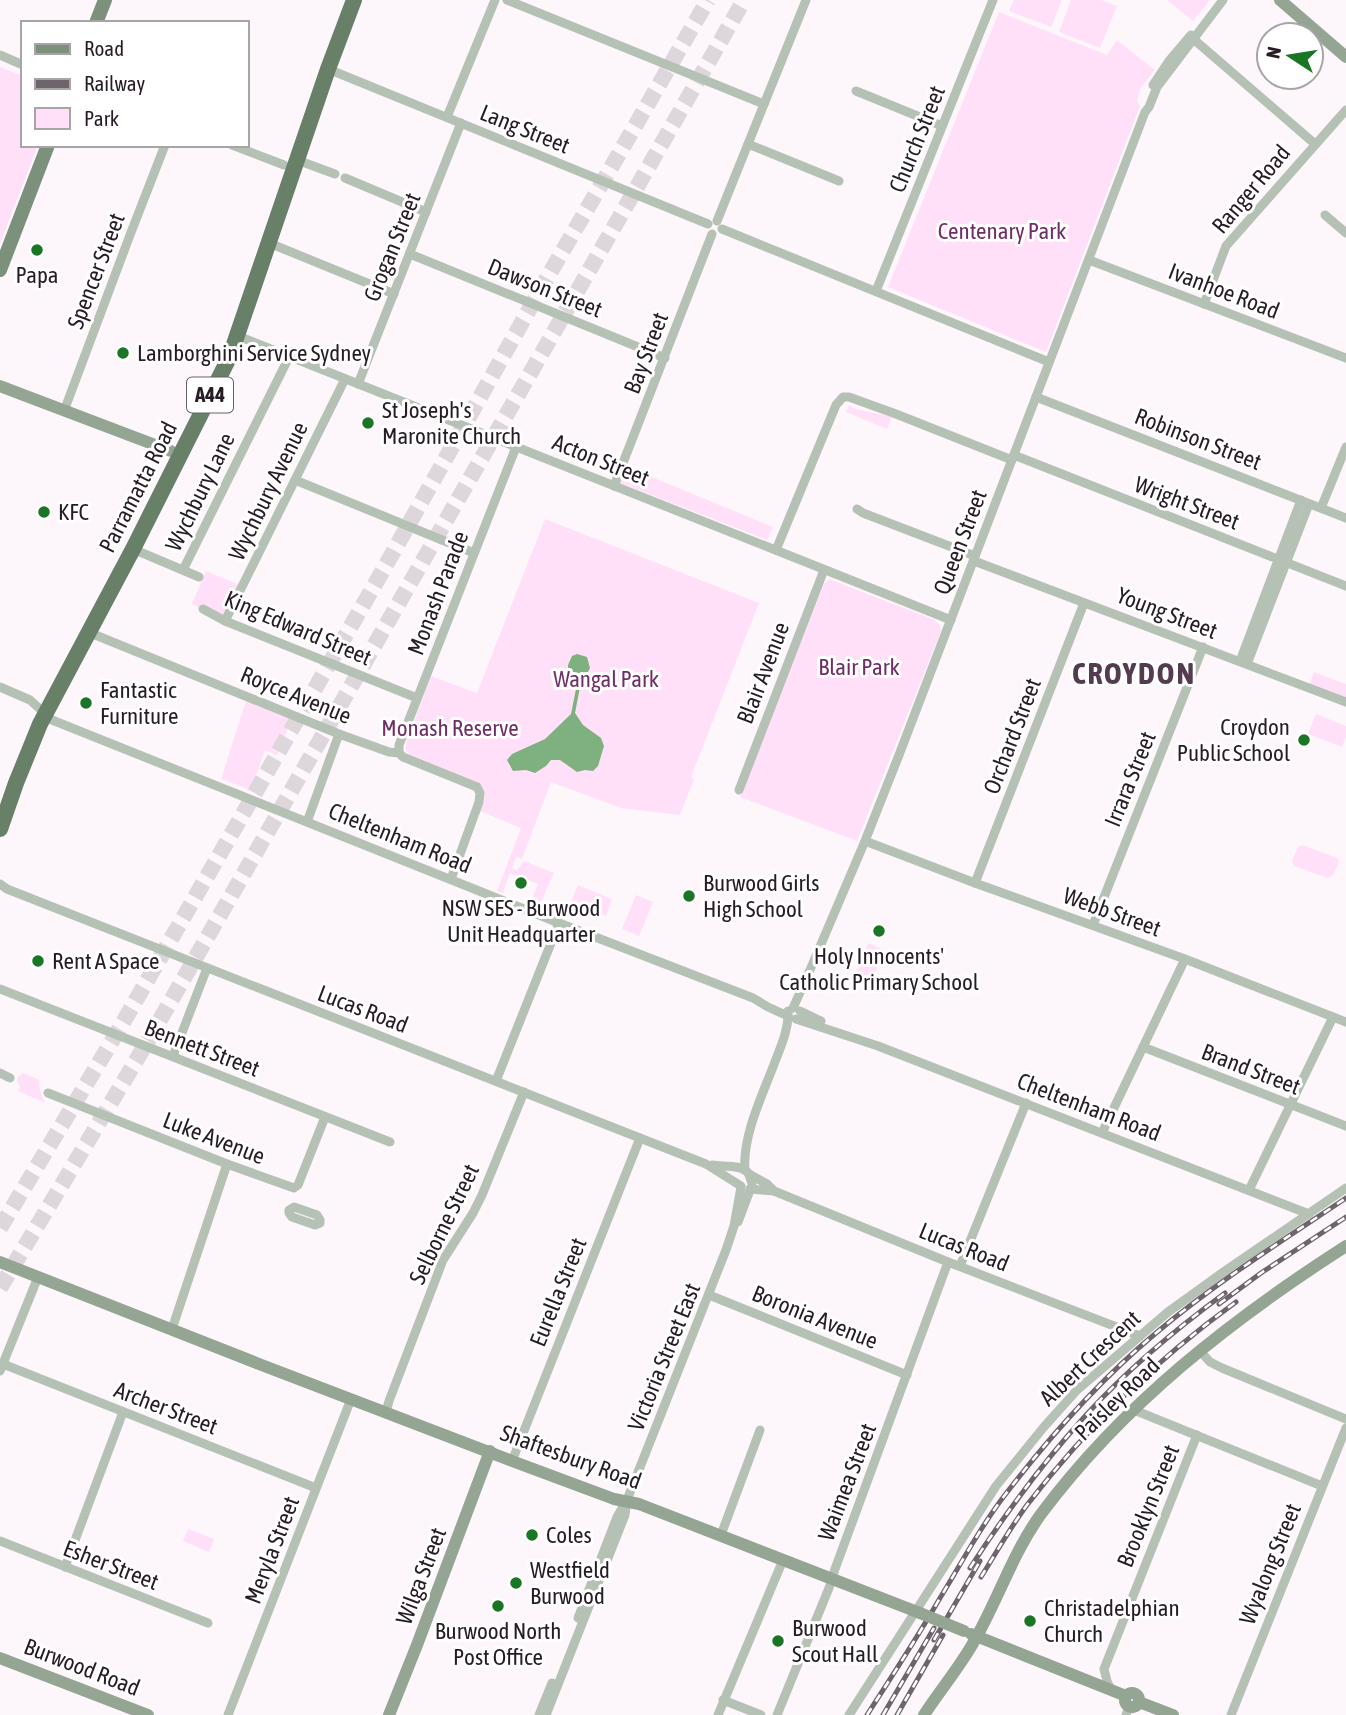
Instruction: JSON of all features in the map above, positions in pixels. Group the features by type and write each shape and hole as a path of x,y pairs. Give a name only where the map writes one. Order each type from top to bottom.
{"highway":[{"name":"Parramatta Road","path":"0,796 12,762 133,549 238,336 269,243 316,71 342,0"},
{"name":"Parramatta Road","path":"0,829 41,710 223,345 290,162 354,0"}],"main road":[{"path":"97,21 105,0"},
{"path":"1280,0 1346,57"},
{"path":"0,270 47,147"},
{"path":"0,386 171,450"},
{"name":"Paisley Road","path":"924,1715 1023,1542 1091,1452 1199,1350 1283,1287 1346,1246"},
{"name":"Shaftesbury Road","path":"0,1262 512,1461 614,1499 628,1500 832,1578 1111,1690 1130,1705 1172,1715"},
{"name":"Wilga Street","path":"388,1715 490,1451"},
{"name":"Burwood Road","path":"0,1658 146,1715"}],"street":[{"path":"447,117 495,0"},
{"path":"507,0 764,104"},
{"path":"715,224 806,0"},
{"name":"Church Street","path":"876,291 993,0"},
{"name":"Queen Street","path":"751,1125 804,984 865,841 951,620 1145,112 1144,104 1169,61 1192,38 1221,0"},
{"path":"1192,38 1315,144"},
{"path":"0,55 21,64"},
{"name":"Lang Street","path":"328,69 715,224 1049,362"},
{"path":"856,92 942,126"},
{"name":"Ranger Road","path":"1203,304 1226,246 1346,110"},
{"name":"Grogan Street","path":"358,384 461,123"},
{"path":"748,144 839,181"},
{"name":"Spencer Street","path":"64,411 164,147"},
{"path":"239,147 335,174"},
{"path":"345,178 426,212"},
{"path":"1325,215 1346,233"},
{"name":"Bay Street","path":"614,486 712,234 719,233 715,224"},
{"path":"269,243 394,294"},
{"name":"Dawson Street","path":"410,254 665,358"},
{"name":"Ivanhoe Road","path":"1089,260 1346,358"},
{"name":"Acton Street","path":"238,336 951,620"},
{"name":"Wychbury Lane","path":"183,570 289,356"},
{"name":"Wychbury Avenue","path":"225,621 345,379"},
{"name":"Wright Street","path":"776,551 836,405 840,400 849,397 1013,457 1346,586"},
{"name":"Robinson Street","path":"1036,397 1346,518"},
{"name":"Monash Parade","path":"399,753 399,745 516,447"},
{"path":"1321,508 1346,447"},
{"path":"295,480 474,553"},
{"path":"1244,663 1305,502"},
{"name":"Young Street","path":"857,509 1083,603 1346,702"},
{"name":"King Edward Street","path":"133,549 200,577"},
{"name":"Blair Avenue","path":"738,790 824,570"},
{"name":"Orchard Street","path":"975,883 1083,603"},
{"name":"King Edward Street","path":"203,609 225,621 417,698"},
{"name":"Royce Avenue","path":"88,632 339,734 399,753 477,787 480,793 479,802 451,879"},
{"name":"Irrara Street","path":"1093,925 1203,647"},
{"name":"Cheltenham Road","path":"0,687 30,700 52,720 559,923 1309,1214"},
{"path":"307,822 339,734"},
{"name":"Webb Street","path":"865,841 1185,959 1346,1022"},
{"name":"Lucas Road","path":"2,888 706,1164 745,1188 774,1191 1140,1336"},
{"path":"496,1082 559,923"},
{"path":"1102,1133 1185,959"},
{"path":"173,1056 207,968"},
{"name":"Bennett Street","path":"0,989 390,1142"},
{"path":"1250,1189 1333,1017"},
{"name":"Brand Street","path":"1143,1047 1346,1126"},
{"name":"Selborne Street","path":"386,1412 443,1260 482,1195 524,1092"},
{"name":"Luke Avenue","path":"48,1093 294,1188"},
{"path":"960,1266 1026,1103"},
{"path":"294,1207 294,1188 298,1185 324,1117"},
{"name":"Victoria Street East","path":"546,1715 709,1295 745,1188 752,1183 742,1171 751,1125"},
{"name":"Eurella Street","path":"512,1461 640,1138"},
{"path":"172,1329 227,1164"},
{"name":"Lucas Road","path":"706,1164 742,1171 767,1184 774,1191"},
{"name":"Albert Crescent","path":"849,1715 918,1612 996,1486 1077,1390 1168,1312 1346,1188"},
{"name":"Waimea Street","path":"777,1715 832,1578 948,1262"},
{"path":"1,1368 38,1277"},
{"name":"Boronia Avenue","path":"709,1295 907,1375"},
{"path":"1199,1350 1210,1362 1222,1368 1346,1419"},
{"name":"Archer Street","path":"1,1368 316,1488"},
{"name":"Meryla Street","path":"228,1715 351,1399"},
{"path":"1135,1410 1322,1486"},
{"path":"65,1567 122,1412"},
{"name":"Wyalong Street","path":"1231,1715 1346,1429"},
{"path":"721,1535 760,1430"},
{"name":"Brooklyn Street","path":"1104,1669 1197,1435"},
{"name":"Victoria Street East","path":"539,1715 617,1517 628,1500"},
{"name":"Esher Street","path":"0,1541 208,1623"},
{"path":"718,1715 783,1560"},
{"path":"1082,1679 1104,1669 1111,1690"},
{"path":"723,1700 761,1715"}],"green space":[{"path":"1014,0 1062,0 1051,27 1009,11"},
{"path":"1071,0 1101,0 1117,6 1100,48 1059,32"},
{"path":"1167,0 1210,0 1193,21"},
{"name":"Centenary Park","path":"999,12 1107,55 1117,40 1155,70 1140,89 1137,102 1140,106 1046,352 888,287"},
{"path":"0,67 21,75 21,147 37,147 0,244"},
{"path":"849,405 892,417 887,429 846,412"},
{"path":"625,466 773,527 767,540 618,482"},
{"name":"Wangal Park","path":"545,519 759,603 691,777 694,779 680,815 621,808 551,782 522,859 516,857 512,868 517,870 524,861 554,873 540,904 531,901 538,884 510,873 503,893 497,891 521,828 480,811 485,797 478,783 411,755 406,751 406,743 431,676 477,693"},
{"path":"206,571 242,586 225,621 192,604"},
{"name":"Blair Park","path":"829,579 935,620 941,631 857,841 740,797 824,584"},
{"path":"1314,672 1346,684 1346,700 1309,686"},
{"path":"246,701 292,719 277,755 265,750 251,790 221,779"},
{"path":"1316,714 1346,726 1342,747 1308,734"},
{"path":"1302,845 1337,858 1339,862 1333,875 1328,878 1294,866 1292,861 1298,847"},
{"path":"578,885 612,899 606,916 571,902"},
{"path":"636,895 653,902 639,936 622,929"},
{"path":"868,943 884,950 869,989 853,982"},
{"path":"23,1073 40,1080 45,1103 18,1091 18,1077"},
{"path":"188,1529 214,1539 209,1552 183,1541"}],"shaded area":[{"path":"577,654 587,657 590,668 580,687 575,713 583,725 601,738 604,746 598,766 593,771 577,772 560,760 551,760 535,773 526,770 513,771 507,760 512,754 545,739 571,714 576,689 568,665 572,656"}],"tunnel":[{"path":"0,1228 121,1026 708,0"},
{"path":"0,1288 149,1039 744,0"}],"railway":[{"path":"867,1715 989,1517 1078,1408 1116,1369 1178,1315 1346,1198"},
{"path":"1219,1304 1346,1217"},
{"path":"970,1568 1025,1489 1087,1414 1153,1350 1225,1293"},
{"path":"981,1577 1027,1505 1074,1448 1151,1371 1236,1302"},
{"path":"934,1640 980,1561"},
{"path":"883,1715 934,1628"},
{"path":"897,1715 943,1635"}],"place":[{"name":"Papa","path":"37,250"},
{"name":"Lamborghini Service Sydney","path":"123,353"},
{"name":"St Joseph's Maronite Church","path":"368,423"},
{"name":"KFC","path":"44,512"},
{"name":"Fantastic Furniture","path":"86,703"},
{"name":"Croydon Public School","path":"1304,740"},
{"name":"NSW SES - Burwood Unit Headquarter","path":"521,883"},
{"name":"Burwood Girls High School","path":"689,896"},
{"name":"Holy Innocents' Catholic Primary School","path":"879,931"},
{"name":"Rent A Space","path":"38,961"},
{"name":"Coles","path":"532,1535"},
{"name":"Westfield Burwood","path":"516,1583"},
{"name":"Burwood North Post Office","path":"498,1606"},
{"name":"Christadelphian Church","path":"1030,1621"},
{"name":"Burwood Scout Hall","path":"778,1641"}],"district":[{"name":"CROYDON","path":"1134,674"}],"park label":[{"name":"Monash Reserve","path":"450,728"}]}
